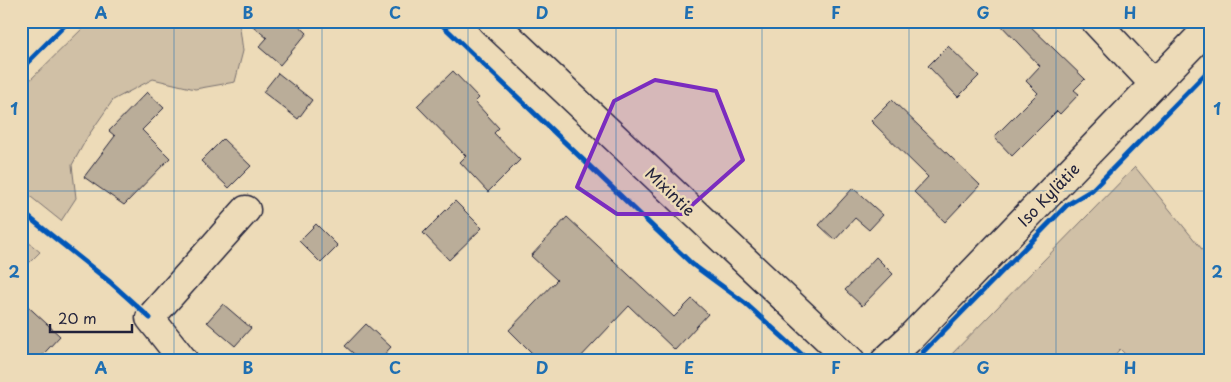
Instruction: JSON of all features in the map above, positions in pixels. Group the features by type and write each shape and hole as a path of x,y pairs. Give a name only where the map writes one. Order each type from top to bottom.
{"street":[{"name":"Mixintie","path":"492,21 851,361"},
{"path":"1095,21 1154,84"},
{"name":"Iso Kylätie","path":"885,361 909,339 1210,26"},
{"path":"184,361 150,318 246,210"}],"highlighted area":[{"path":"655,80 716,91 743,160 682,214 617,214 577,187 614,101"}],"shaded area":[{"path":"90,21 239,21 243,51 235,82 195,89 153,79 113,100 88,136 72,165 76,198 61,221 21,189 21,89"},
{"path":"1135,167 1210,259 1210,361 1132,361 1120,349 1109,361 945,361"},
{"path":"21,236 40,252 21,271"}],"building":[{"path":"247,21 294,21 307,33 280,65 259,47 267,38"},
{"path":"997,21 1025,21 1085,79 1074,90 1079,94 1060,114 1057,111 1012,156 994,137 1038,93 1026,81 1040,66"},
{"path":"948,46 979,76 958,97 928,66"},
{"path":"453,71 479,98 475,102 499,128 494,133 520,160 488,192 460,162 466,156 417,106"},
{"path":"278,73 312,100 298,119 263,92"},
{"path":"147,92 164,108 142,130 170,158 124,205 84,177 115,136 109,131"},
{"path":"892,100 980,185 945,222 914,192 928,177 871,121"},
{"path":"223,139 251,166 229,188 201,161"},
{"path":"853,188 883,215 869,230 855,218 835,240 819,225"},
{"path":"455,201 482,228 449,260 423,233"},
{"path":"567,217 674,317 692,299 708,314 675,350 629,306 577,361 540,361 509,330 557,280 531,256"},
{"path":"316,224 338,246 321,263 299,241"},
{"path":"876,257 893,274 862,306 845,290"},
{"path":"21,300 60,336 37,361 21,361"},
{"path":"223,304 251,328 235,346 207,322"},
{"path":"366,324 391,347 378,361 362,361 345,346"}],"cycle path":[{"path":"21,69 69,21"},
{"path":"438,21 692,264 745,303 809,361"},
{"path":"919,361 923,352 1067,205 1092,190 1210,69"},
{"path":"21,211 110,282 150,318"}]}
